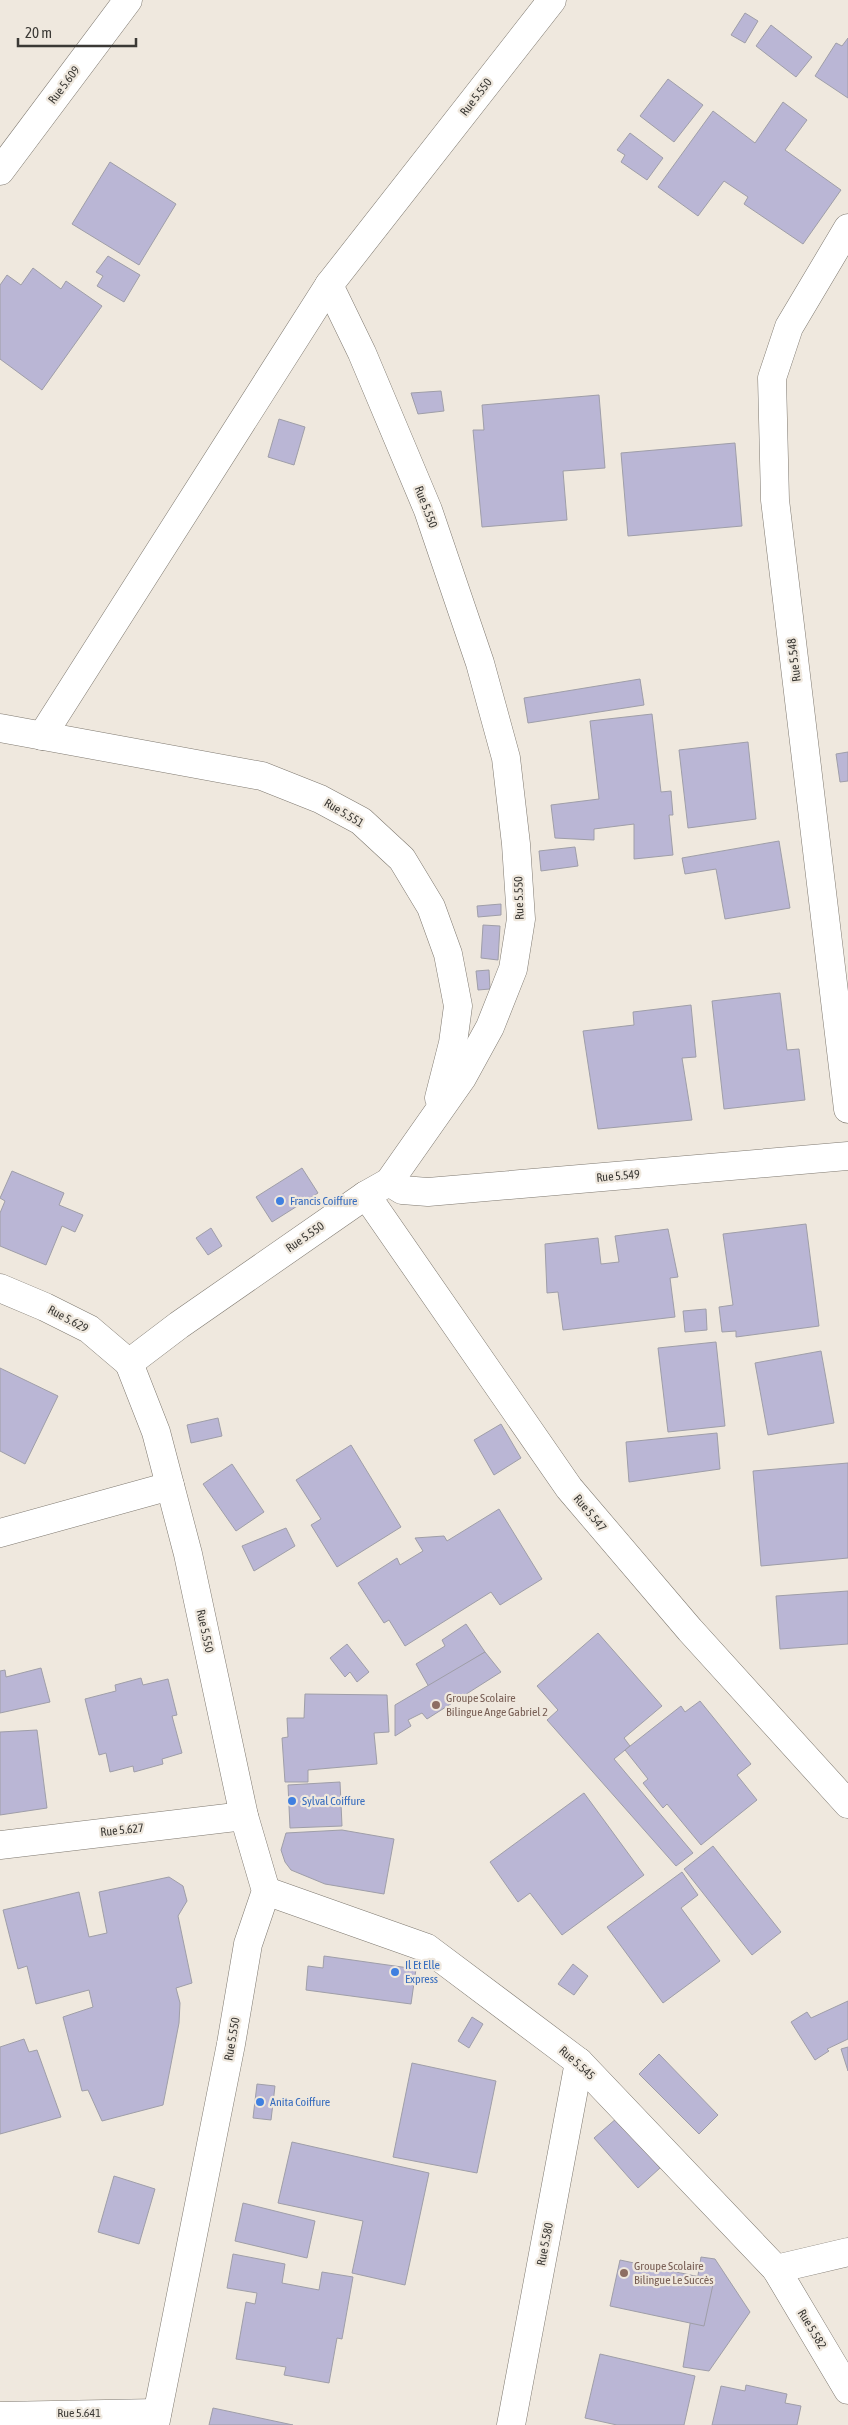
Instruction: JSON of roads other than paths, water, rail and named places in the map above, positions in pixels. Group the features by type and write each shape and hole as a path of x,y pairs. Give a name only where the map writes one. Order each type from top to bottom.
{"street":[{"name":"Rue 5.609","path":"0,171 128,0"},
{"name":"Rue 5.550","path":"156,2419 231,2044 248,1944 266,1891 244,1816 188,1554 156,1432 129,1363 179,1325 366,1195 389,1182 462,1078 490,1027 513,969 521,919 506,758 480,663 428,510 362,353 329,285 552,0"},
{"name":"Rue 5.548","path":"848,228 789,327 772,378 772,387 775,500 848,1109"},
{"path":"42,736 329,285"},
{"name":"Rue 5.551","path":"0,728 269,779 320,799 361,821 402,859 431,907 448,954 458,1006 453,1043 441,1092 430,1126"},
{"name":"Rue 5.549","path":"389,1182 402,1190 428,1192 848,1156"},
{"name":"Rue 5.547","path":"366,1195 569,1488 690,1630 848,1804"},
{"name":"Rue 5.629","path":"0,1288 45,1307 89,1329 129,1363"},
{"path":"0,1533 170,1486"},
{"name":"Rue 5.627","path":"0,1844 244,1816"},
{"name":"Rue 5.545","path":"266,1891 428,1948 579,2062 776,2269"},
{"name":"Rue 5.580","path":"511,2425 579,2062"},
{"path":"776,2269 848,2252"},
{"name":"Rue 5.582","path":"776,2269 848,2390"},
{"name":"Rue 5.641","path":"0,2416 156,2419"}],"place":[{"name":"Francis Coiffure","path":"280,1201"},
{"name":"Groupe Scolaire Bilingue Ange Gabriel 2","path":"436,1705"},
{"name":"Sylval Coiffure","path":"292,1801"},
{"name":"Il Et Elle Express","path":"395,1972"},
{"name":"Anita Coiffure","path":"260,2102"},
{"name":"Groupe Scolaire Bilingue Le Succès","path":"624,2273"}]}
